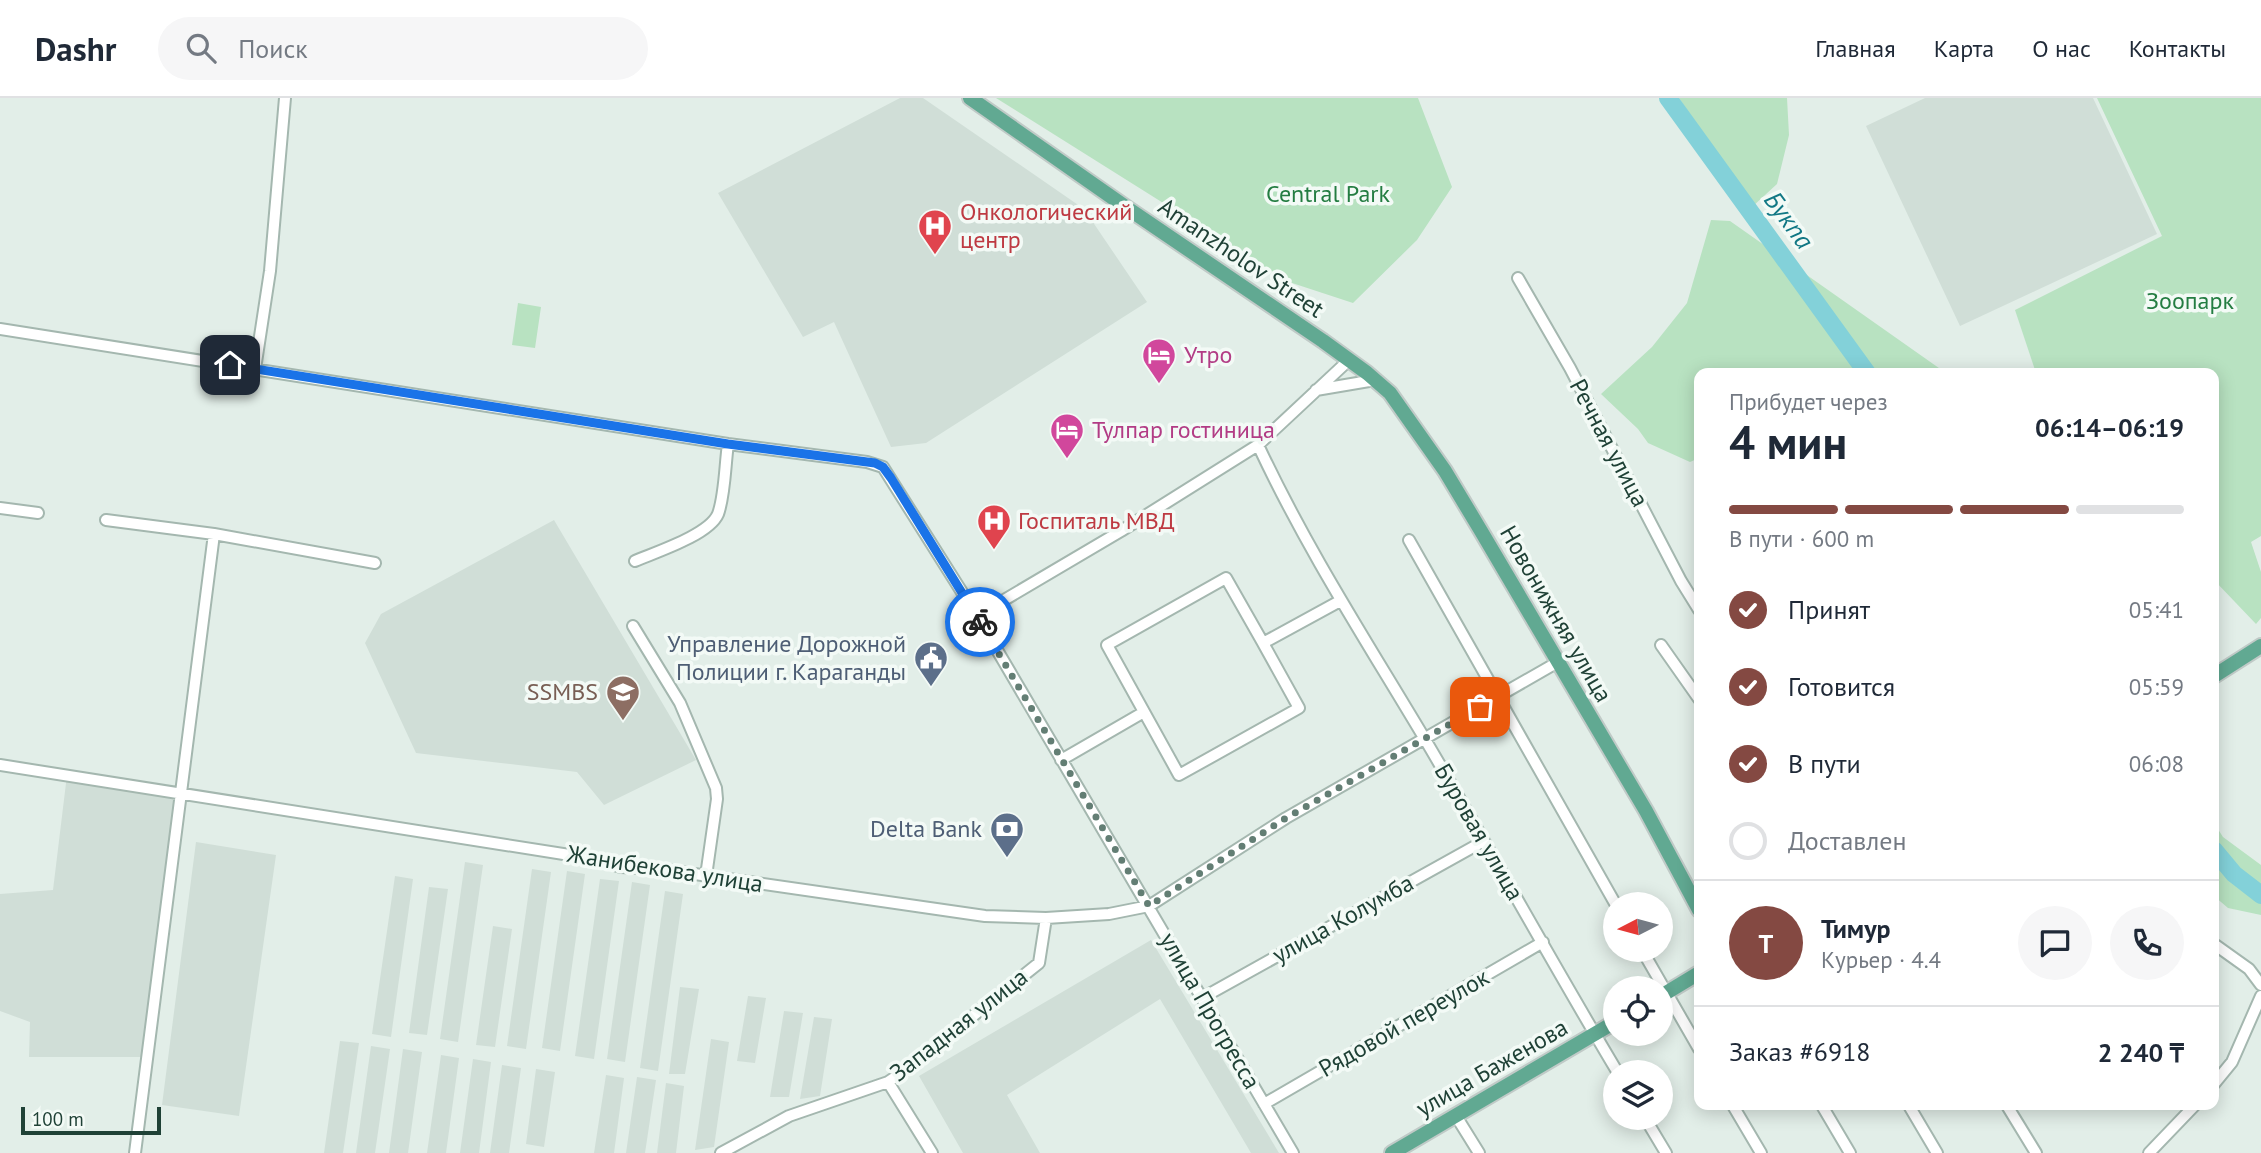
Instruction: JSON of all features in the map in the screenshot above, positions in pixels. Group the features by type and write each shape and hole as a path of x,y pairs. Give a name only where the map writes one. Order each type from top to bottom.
{"main road":[{"name":"Amanzholov Street","path":"970,98 1349,360"},
{"name":"Новонижняя улица","path":"1349,360 1390,393 1446,471 1646,811 1694,901"},
{"path":"2219,673 2261,646"},
{"path":"1673,988 1694,976"},
{"name":"улица Баженова","path":"1392,1153 1603,1030"}],"street":[{"path":"255,369 270,271 285,98"},
{"name":"Речная улица","path":"1518,278 1570,368 1694,602"},
{"name":"улица Прогресса","path":"0,329 728,444 867,462 883,467 976,616 1293,1153"},
{"path":"976,616 1121,531 1258,445 1349,360"},
{"path":"1316,390 1375,380"},
{"path":"635,561 704,530 713,521 719,509 728,444"},
{"name":"Буровая улица","path":"1258,445 1295,522 1340,601 1484,841 1610,1060"},
{"path":"0,508 38,513"},
{"path":"106,520 214,534 374,563"},
{"path":"135,1153 214,534"},
{"path":"1409,540 1609,892"},
{"path":"1226,579 1263,643 1299,708 1179,775 1107,645 1226,579"},
{"path":"1263,643 1340,601"},
{"path":"633,626 680,703 716,788 717,799 706,876"},
{"path":"1661,645 1694,692"},
{"path":"1149,906 1286,818 1558,662"},
{"path":"1061,760 1144,712"},
{"name":"Жанибекова улица","path":"0,765 595,859 621,867 660,869 985,916 1046,918 1109,914 1149,906"},
{"name":"улица Колумба","path":"1202,998 1484,841"},
{"name":"Западная улица","path":"721,1153 789,1116 888,1082 1039,963 1046,918"},
{"name":"Рядовой переулок","path":"1264,1104 1543,942"},
{"path":"2219,948 2249,969 2261,985"},
{"path":"2219,1078 2232,1062 2261,996"},
{"path":"1673,1009 1694,1041"},
{"path":"888,1082 932,1153"},
{"path":"1735,1110 1760,1153"},
{"path":"1825,1110 1850,1153"},
{"path":"1912,1110 1937,1153"},
{"path":"2010,1110 2036,1153"},
{"path":"2149,1153 2190,1110"},
{"path":"1456,1116 1479,1153"},
{"path":"1652,1130 1666,1153"}],"shaded area":[{"name":"Онкологический центр","path":"900,98 923,98 1084,209 1147,302 926,443 891,447 834,322 803,337 718,193"},
{"path":"1925,98 2093,98 2157,234 1960,326 1866,126"},
{"path":"554,520 696,760 604,805 577,772 416,753 365,643 381,614"},
{"path":"67,775 183,792 147,1057 29,1057 30,1022 0,1011 0,894 53,890"},
{"path":"196,842 276,855 239,1116 162,1105"},
{"path":"465,862 483,865 458,1042 440,1039"},
{"path":"532,869 551,872 526,1049 507,1046"},
{"path":"567,871 585,874 560,1051 542,1048"},
{"path":"395,876 413,879 391,1037 372,1034"},
{"path":"600,879 619,881 594,1059 575,1056"},
{"path":"632,882 650,885 625,1062 607,1059"},
{"path":"429,887 448,889 427,1035 409,1033"},
{"path":"665,891 683,894 658,1071 640,1068"},
{"path":"493,926 512,929 495,1047 476,1045"},
{"path":"1151,940 1279,1153 1251,1153 1160,999 1007,1095 1040,1153 963,1153 919,1076"},
{"path":"680,987 699,989 685,1074 669,1074"},
{"path":"748,996 766,998 755,1063 737,1061"},
{"path":"784,1011 803,1013 789,1097 770,1097"},
{"path":"814,1017 832,1019 820,1096 800,1099"},
{"path":"711,1039 729,1042 714,1147 695,1150"},
{"path":"340,1041 359,1043 343,1153 324,1153"},
{"path":"371,1046 390,1049 375,1153 356,1153"},
{"path":"403,1049 422,1052 408,1153 389,1153"},
{"path":"441,1055 459,1058 446,1153 427,1153"},
{"path":"473,1059 491,1062 479,1153 460,1153"},
{"path":"502,1065 521,1068 509,1153 490,1153"},
{"path":"536,1069 555,1072 544,1147 526,1144"},
{"path":"606,1075 624,1078 614,1153 594,1153"},
{"path":"637,1077 656,1080 645,1153 626,1153"},
{"path":"666,1083 684,1086 676,1153 657,1153"}],"green space":[{"name":"Central Park","path":"996,98 1418,98 1452,187 1417,240 1353,303 1289,282"},
{"path":"1679,98 1787,98 1789,135 1777,184 1752,207"},
{"name":"Зоопарк","path":"2097,98 2261,98 2261,536 2251,542 2261,572 2261,618 2256,624 2219,585 2219,368 2034,368 2015,310 2162,236"},
{"path":"1711,220 1730,221 1939,368 1694,368 1694,460 1690,462 1648,443 1638,429 1601,394 1652,347 1687,303"},
{"path":"518,303 541,307 535,348 512,345"},
{"path":"2219,831 2223,837 2261,865 2261,915 2228,908 2219,900"}],"waterway":[{"name":"Букпа","path":"1668,98 1863,368"},
{"name":"Букпа","path":"2219,856 2234,874 2261,895"}],"way so far":[{"path":"980,622 1149,906 1286,818 1480,707"}],"place":[{"name":"Онкологический центр","path":"935,256"},
{"name":"Утро","path":"1159,385"},
{"name":"Тулпар гостиница","path":"1067,460"},
{"name":"Госпиталь МВД","path":"994,551"},
{"name":"Управление Дорожной Полиции г. Караганды","path":"931,688"},
{"name":"SSMBS","path":"623,722"},
{"name":"Delta Bank","path":"1007,859"}],"route":[{"path":"230,365 728,444 875,463 883,467 891,478 980,622"}]}
